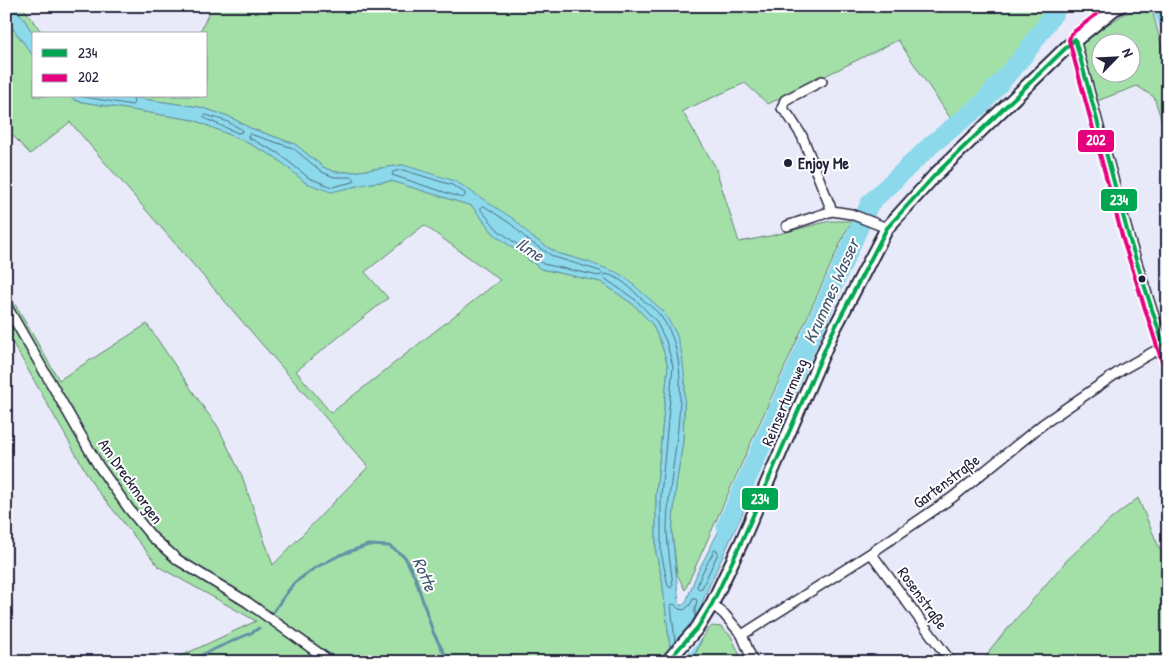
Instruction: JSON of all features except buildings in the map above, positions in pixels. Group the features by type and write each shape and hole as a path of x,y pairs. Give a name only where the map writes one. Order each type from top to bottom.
{"main road":[{"name":"Reinserturmweg","path":"666,662 698,627 712,604 742,541 831,335 887,228 935,175 1075,39 1120,6"}],"street":[{"path":"1075,39 1130,241 1168,360"},
{"path":"822,82 785,100 782,108 802,136 832,211"},
{"path":"787,226 832,211 851,214 887,228"},
{"name":"Am Dreckmorgen","path":"6,305 98,465 129,509 152,537 178,560 247,602 331,662"},
{"name":"Gartenstraße","path":"742,635 871,553 953,497 1042,424 1123,369 1164,346"},
{"name":"Rosenstraße","path":"871,553 951,662"},
{"path":"712,604 724,614 742,635 753,662"}],"green space":[{"path":"14,6 22,6 42,32 32,33"},
{"path":"212,6 1062,6 1052,25 1012,78 959,131 898,40 768,104 745,83 682,111 715,166 739,242 830,221 852,221 685,590 677,574 672,532 676,486 683,441 685,381 676,333 588,262 557,253 532,237 514,220 403,165 352,172 335,172 323,167 295,144 250,128 228,116 199,107 136,98 208,98 208,32 200,32"},
{"path":"1145,6 1151,6 1163,51 1168,61 1168,140 1154,97 1137,86 1097,101 1080,42 1092,34 1092,82 1142,82 1142,32 1096,32 1124,14"},
{"path":"6,19 32,54 32,98 72,98 77,101 194,120 240,139 275,157 306,183 371,183 391,181 472,206 494,234 541,269 601,282 634,305 652,324 661,343 668,366 656,495 656,553 662,579 670,647 667,662 168,662 256,621 159,567 94,486 6,331 6,289 59,380 147,324 217,425 242,476 273,565 368,467 70,122 30,154 6,128","holes":["424,225 500,280 331,413 296,371 388,298 365,272"]},
{"path":"1138,498 1166,564 1168,563 1168,662 983,662 991,648 1067,560 1111,519"},
{"path":"712,626 721,627 731,636 743,662 691,662 705,634"}],"water":[{"path":"6,6 14,6 32,33 32,54 6,19"},
{"name":"Ilme","path":"72,98 136,98 199,107 228,116 250,128 295,144 323,167 335,172 352,172 403,165 455,181 515,220 532,237 557,253 616,272 626,278 663,311 676,333 682,354 685,381 683,441 676,486 672,532 679,603 682,606 686,602 697,573 732,505 749,499 705,595 700,611 703,635 691,662 667,662 670,647 662,579 656,553 656,495 668,366 661,343 652,324 634,305 601,282 541,269 494,234 472,206 391,181 371,183 331,192 306,183 275,157 240,139 194,120 77,101"}],"pier":[{"path":"702,607 705,634 682,662 665,662 667,650 686,630"}],"waterway":[{"name":"Krummes Wasser","path":"726,526 870,203 931,145 982,104 1025,54 1057,6"},
{"path":"1157,6 1168,34"},
{"name":"Rotte","path":"273,612 294,583 315,568 340,555 368,545 389,546 405,557 415,577 433,632 451,662"},
{"name":"Rotte","path":"185,662 259,628"}],"transit line":[{"name":"202","path":"1107,6 1071,34 1069,40 1124,243 1162,362"},
{"name":"234","path":"1075,39 1130,241 1168,359"},
{"name":"234","path":"667,662 698,627 712,604 742,541 831,335 887,228 935,175 1075,39"}],"place":[{"name":"Enjoy Me","path":"788,163"}]}
